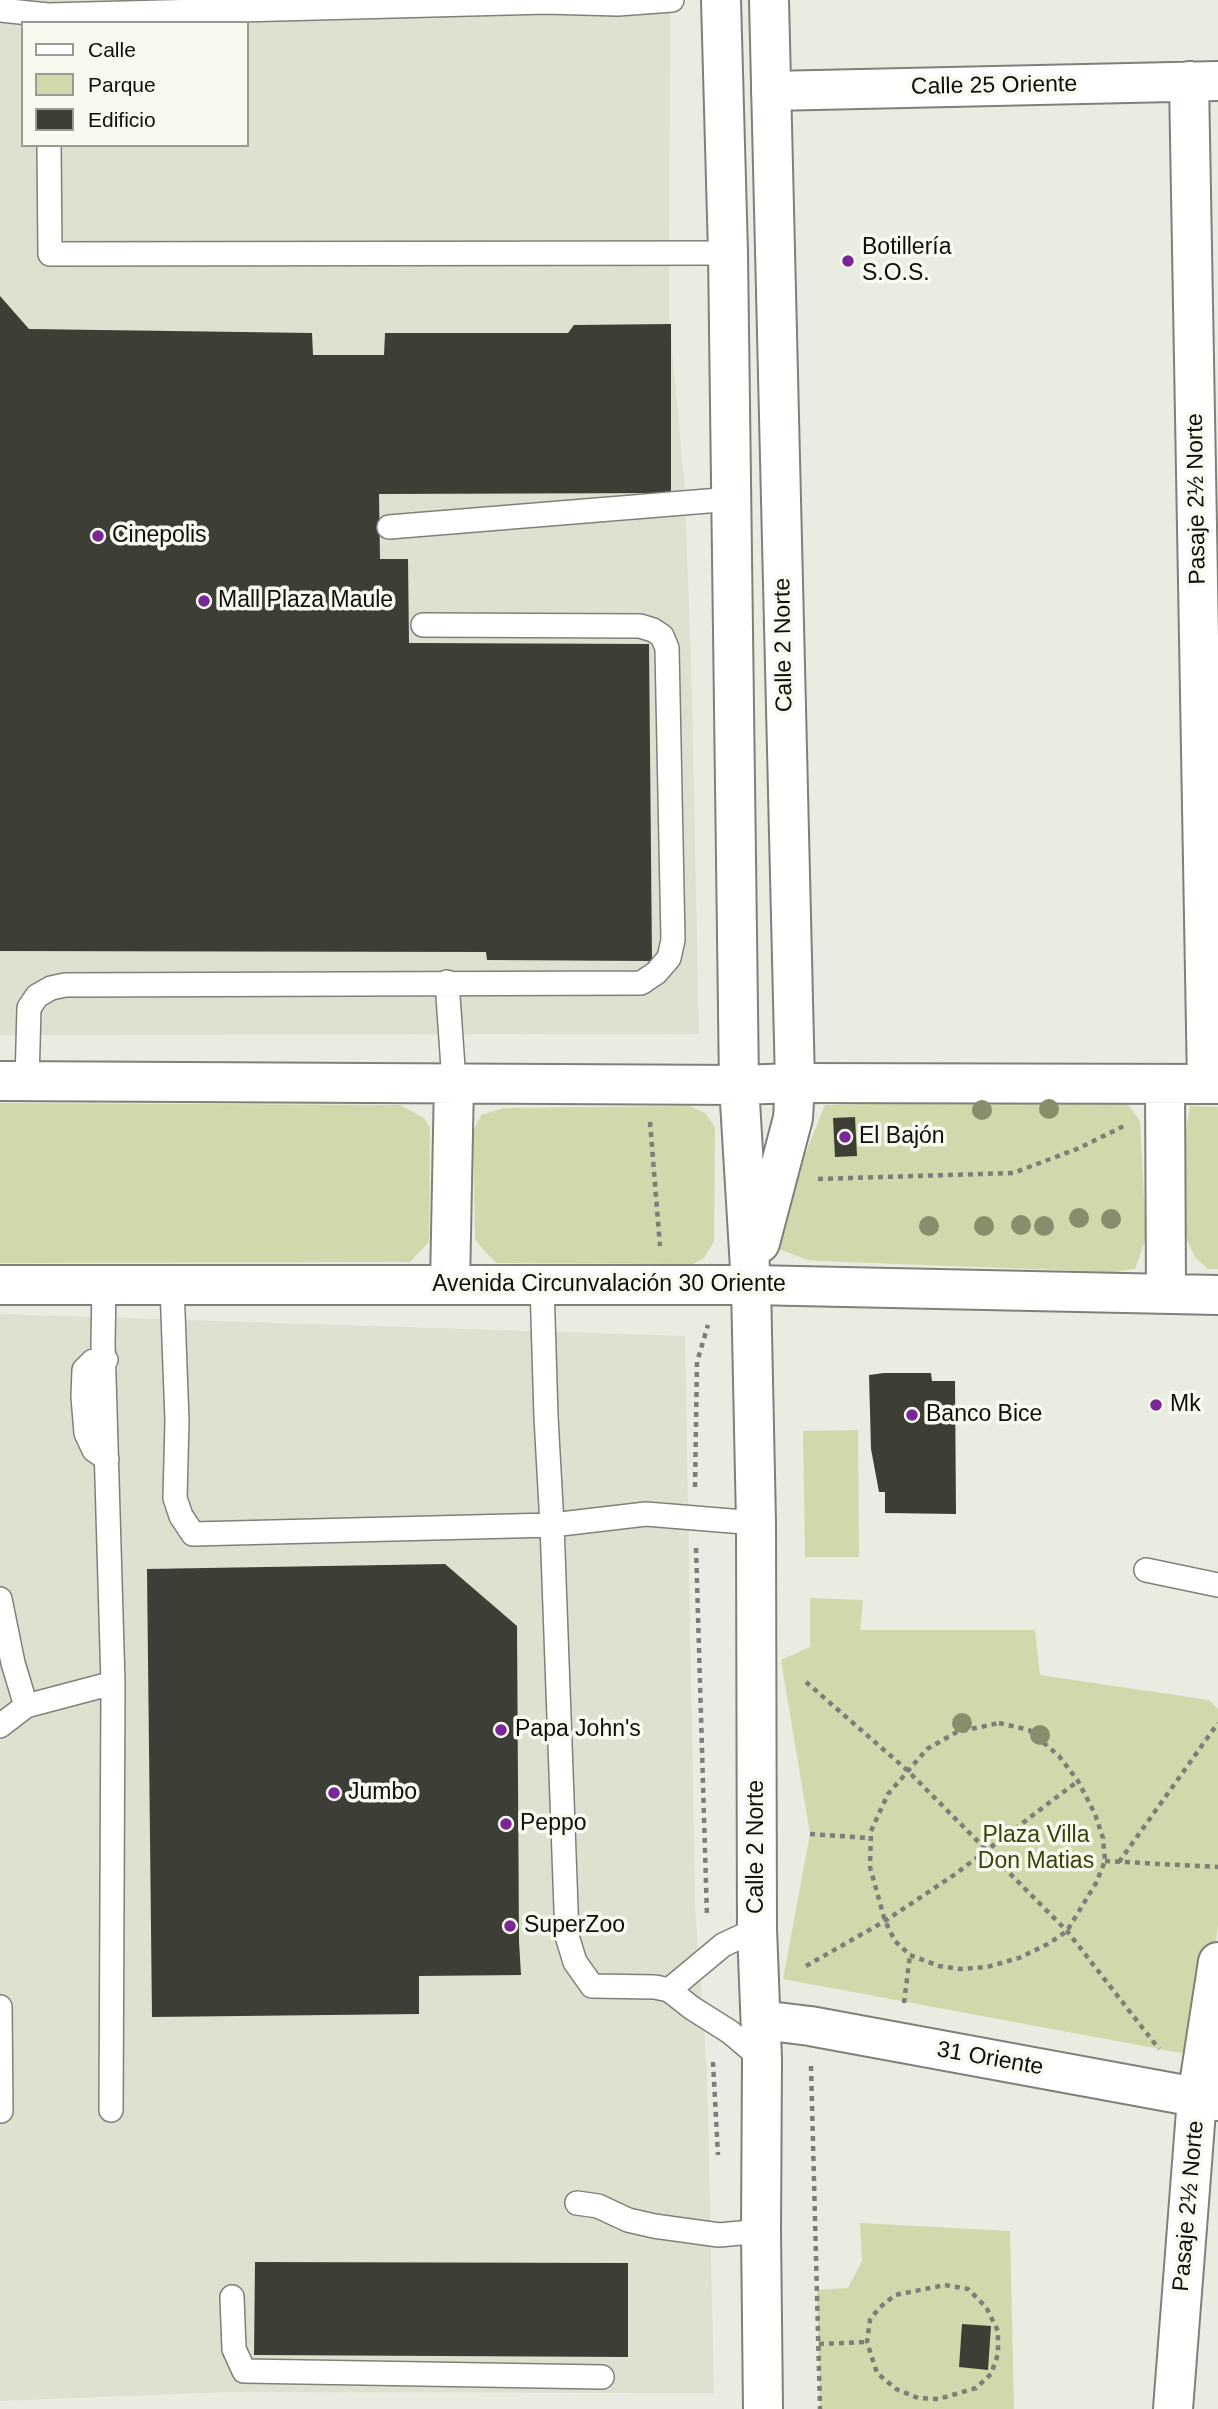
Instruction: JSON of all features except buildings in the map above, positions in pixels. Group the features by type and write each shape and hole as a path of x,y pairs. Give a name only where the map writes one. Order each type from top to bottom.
{"main road":[{"name":"Calle 2 Norte","path":"722,0 732,499 739,1085 751,1284 756,1523 757,1929 762,2059 764,2409"},
{"name":"Calle 2 Norte","path":"751,1284 766,1216 793,1118 795,1083 769,0"},
{"name":"Calle 25 Oriente","path":"771,91 1204,81"},
{"name":"Pasaje 2½ Norte","path":"1204,81 1213,1084"},
{"path":"13,1081 739,1085 1213,1084"},
{"path":"450,1284 454,1082"},
{"path":"1148,1084 1166,1293"},
{"name":"Avenida Circunvalación 30 Oriente","path":"0,1285 751,1284 1218,1295"},
{"name":"Pasaje 2½ Norte","path":"1172,2409 1208,2099 1218,1962"},
{"name":"31 Oriente","path":"761,2020 810,2026 1208,2099"}],"lane":[{"path":"0,10 48,19 546,2 618,4 672,0"},
{"path":"49,147 50,254 728,253"},
{"path":"389,527 732,499"},
{"path":"13,1081 29,1008 37,996 51,988 65,985 641,983 656,973 669,958 673,940 667,648 662,636 639,626 423,625"},
{"path":"447,982 454,1082"},
{"path":"542,1284 567,1936 575,1962 592,1986 655,1987 669,1990 730,2032 762,2059"},
{"path":"104,1285 103,1343 106,1360 93,1361 84,1370 83,1397 86,1433 94,1450 107,1459 113,1683 111,2110"},
{"path":"172,1286 177,1422 175,1498 181,1516 193,1534 552,1525 646,1514 756,1523"},
{"path":"1146,1570 1218,1585"},
{"path":"0,1599 13,1663 26,1706"},
{"path":"0,1726 26,1706 113,1683"},
{"path":"669,1990 708,1956 736,1937 757,1929"},
{"path":"0,2007 1,2111"},
{"path":"577,2203 598,2206 628,2220 654,2226 719,2235 761,2231"},
{"path":"232,2297 234,2349 244,2371 602,2377"}],"path":[{"path":"658,1083 649,1112 663,1285"},
{"path":"807,1179 1013,1173 1124,1128 1148,1084"},
{"path":"696,1322 709,1322 697,1362 695,1518 708,1956"},
{"path":"806,1682 907,1770 987,1848 1067,1931 1208,2099"},
{"path":"999,1723 1029,1730 1059,1756 1078,1781 1095,1814 1103,1838 1105,1861 1096,1883 1067,1931 1019,1958 987,1967 960,1969 939,1966 910,1955 895,1941 885,1920 870,1867 869,1838 875,1818 888,1794 907,1770 927,1749 957,1732 999,1723"},
{"path":"1119,1862 1218,1723"},
{"path":"806,1966 885,1920 954,1875 1078,1781"},
{"path":"810,1834 869,1838"},
{"path":"1105,1861 1218,1867"},
{"path":"899,2043 910,1955"},
{"path":"810,2026 820,2409"},
{"path":"945,2285 968,2289 986,2307 998,2331 998,2354 991,2374 976,2388 939,2399 918,2398 896,2389 877,2373 867,2342 870,2320 879,2308 895,2295 945,2285"},
{"path":"818,2344 867,2342"}],"shaded area":[{"name":"Mall Plaza Maule","path":"0,0 670,0 669,315 684,479 691,657 699,1034 0,1035"},
{"path":"0,1314 685,1336 695,1906 707,2071 714,2393 228,2392 0,2401"}],"green space":[{"path":"1116,1098 1130,1107 1140,1121 1146,1238 1135,1269 1113,1272 818,1261 778,1249 788,1196 825,1105"},
{"path":"0,1103 400,1105 424,1118 430,1128 429,1242 410,1262 0,1263"},
{"path":"689,1106 705,1113 715,1127 714,1241 704,1258 693,1264 497,1263 475,1239 473,1131 481,1115 504,1108"},
{"path":"1190,1106 1218,1107 1218,1269 1208,1269 1195,1257 1187,1240 1184,1223 1185,1137"},
{"path":"858,1430 859,1557 805,1557 803,1431"},
{"name":"Plaza Villa Don Matias","path":"810,1598 863,1600 860,1630 1035,1630 1040,1675 1209,1700 1218,1709 1218,1924 1211,1986 1208,2058 783,1979 810,1834 781,1660 810,1647"},
{"path":"860,2223 1010,2231 1014,2409 820,2409 817,2290 848,2288 862,2261"}],"place":[{"name":"Botillería S.O.S.","path":"848,261"},
{"name":"Cinepolis","path":"98,536"},
{"name":"Mall Plaza Maule","path":"204,601"},
{"name":"El Bajón","path":"845,1137"},
{"name":"Mk","path":"1156,1405"},
{"name":"Banco Bice","path":"912,1415"},
{"name":"Papa John's","path":"501,1730"},
{"name":"Jumbo","path":"334,1793"},
{"name":"Peppo","path":"506,1824"},
{"name":"SuperZoo","path":"510,1926"}]}
